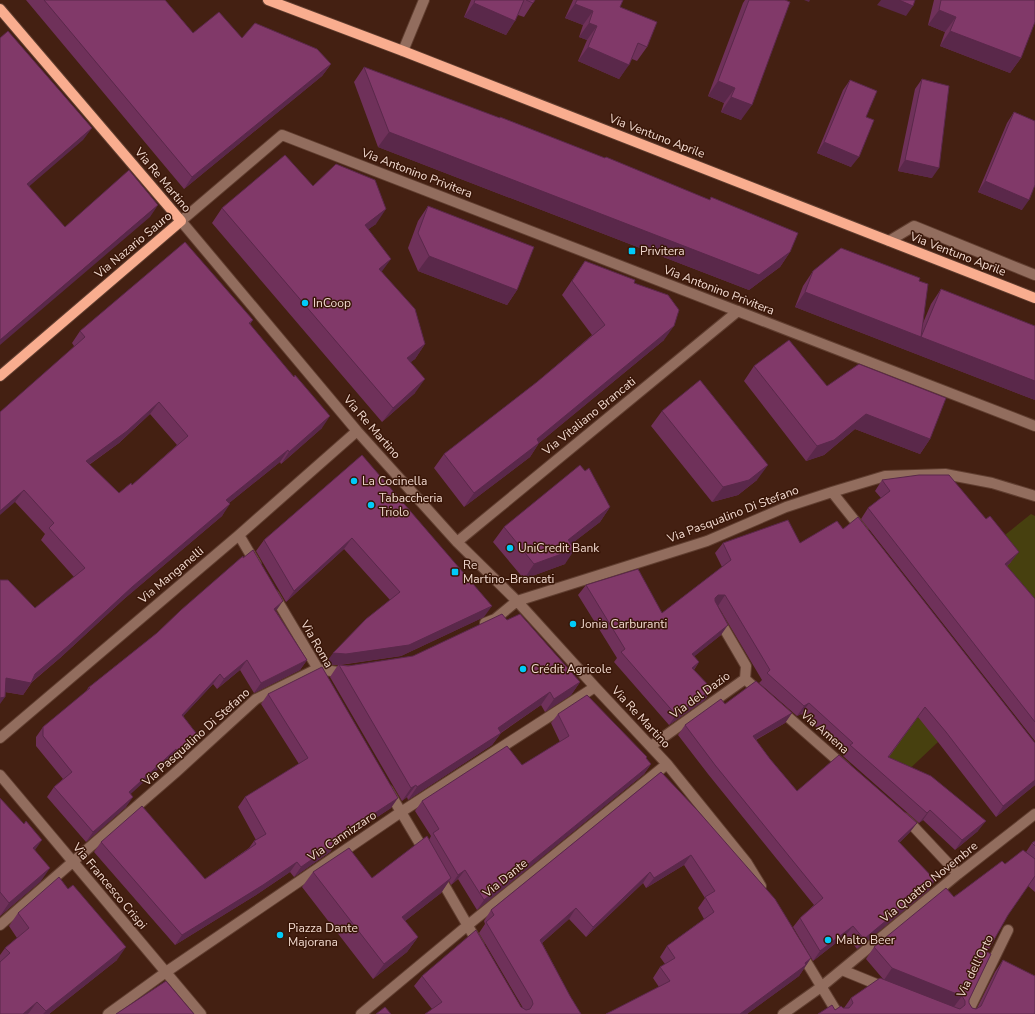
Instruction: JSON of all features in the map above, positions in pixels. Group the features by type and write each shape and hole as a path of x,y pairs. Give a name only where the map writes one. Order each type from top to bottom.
{"main road":[{"name":"Via Ventuno Aprile","path":"268,0 1035,298"},
{"name":"Via Re Martino","path":"1,12 181,221"},
{"name":"Via Nazario Sauro","path":"0,376 181,221"}],"street":[{"path":"402,51 424,0"},
{"name":"Via Nazario Sauro","path":"181,221 282,134"},
{"name":"Via Antonino Privitera","path":"282,134 1035,426"},
{"name":"Via Re Martino","path":"181,221 357,431 457,542 517,601 667,764 747,863 766,896"},
{"path":"889,241 914,226 1035,274"},
{"name":"Via Vitaliano Brancati","path":"457,542 738,311"},
{"name":"Via Manganelli","path":"0,738 239,535 357,431"},
{"name":"Via Pasqualino Di Stefano","path":"474,629 495,618 517,601 707,541 786,507 885,476 945,474 992,483 1035,496"},
{"path":"832,492 870,541"},
{"path":"239,535 262,575"},
{"name":"Via Roma","path":"270,588 325,683"},
{"path":"714,612 746,666 744,679"},
{"path":"318,669 338,672 356,670"},
{"name":"Via Pasqualino Di Stefano","path":"0,925 175,773 256,698 318,669"},
{"name":"Via Amena","path":"744,679 850,771"},
{"name":"Via del Dazio","path":"651,746 744,679"},
{"name":"Via Cannizzaro","path":"108,1014 166,972 401,812 595,687"},
{"name":"Via Dante","path":"361,1014 468,925 667,764"},
{"name":"Via Francesco Crispi","path":"0,774 201,1014"},
{"path":"385,785 484,952"},
{"path":"897,812 914,827 958,874"},
{"name":"Via Quattro Novembre","path":"782,1014 821,987 958,874 1035,814"},
{"name":"Via dell'Orto","path":"967,1014 1008,930"},
{"path":"794,942 838,1014"},
{"path":"842,970 893,990"}],"shaded area":[{"path":"1031,514 1035,516 1035,637 995,543"},
{"path":"910,688 938,742 901,777 885,763"}],"building":[{"path":"44,0 165,0 193,33 219,12 242,38 255,23 317,49 331,64 192,177"},
{"path":"475,0 524,0 515,21 474,3"},
{"path":"526,0 535,0 533,3"},
{"path":"577,0 623,0 620,7 657,22 647,47 638,43 629,65 588,47 597,26 589,23 593,11 575,4"},
{"path":"749,0 785,0 790,2 752,105 731,97 735,88 718,81"},
{"path":"899,0 915,0 913,6"},
{"path":"941,0 1035,0 1035,22 1021,58 950,31 956,17 939,10"},
{"path":"8,31 92,128 27,184 65,227 129,170 158,205 0,340 0,38"},
{"path":"364,67 500,117 605,158 606,157 710,200 711,197 798,233 790,252 759,275 389,132"},
{"path":"922,79 949,86 939,168 905,160"},
{"path":"850,80 877,91 866,117 874,120 859,157 824,142"},
{"path":"1014,112 1035,121 1035,185 1029,200 985,181"},
{"path":"285,155 313,186 336,164 375,180 386,209 365,225 391,259 379,269 415,309 425,344 407,358 425,379 393,408 222,208"},
{"path":"428,206 534,247 517,290 429,256 418,233"},
{"path":"185,242 253,320 249,323 294,377 295,375 330,416 289,452 288,450 226,500 230,504 132,587 35,674 31,683 6,678 5,697 0,698 0,580 8,580 35,608 85,568 49,528 54,523 24,490 0,511 0,412 85,337 80,331","holes":["159,402 188,436 132,485 131,483 119,493 86,461 127,431"]},
{"path":"841,248 920,278 919,281 928,284 921,337 805,292 813,271"},
{"path":"585,261 635,280 634,283 668,295 679,310 674,326 537,439 539,443 474,493 444,454 537,382 605,325 572,281"},
{"path":"941,289 1035,326 1035,381 921,337"},
{"path":"789,340 827,386 859,364 946,398 930,439 866,414 834,440 817,446 754,366"},
{"path":"700,380 768,465 749,480 723,487 662,411"},
{"path":"362,455 492,606 409,645 346,654 333,653 366,619 400,592 352,538 294,591 264,540"},
{"path":"580,465 585,471 589,468 610,507 568,540 575,549 534,564 504,527"},
{"path":"919,475 949,475 986,519 990,516 1019,552 1005,564 1035,599 1035,722 868,508 890,491 882,480"},
{"path":"858,517 1035,743 1035,780 1003,806 925,707 888,757 931,776 986,821 962,840 930,810 927,813 850,745 853,743 809,703 804,706 767,673 770,670 725,595 718,595 715,598 715,601 728,625 692,654 699,662 692,668 712,689 676,715 621,652 625,649 586,585 638,569 662,613 731,560 723,543 788,520 800,543 837,521 843,529"},
{"path":"253,550 283,601 274,609 307,660 261,683 247,660 224,679 220,674 182,715 196,733 178,752 176,749 129,792 133,797 93,832 54,787 72,772 43,736 43,727 90,688 88,688 157,633 243,556 243,558"},
{"path":"502,614 507,620 520,614 580,682 554,699 550,692 498,728 501,733 417,787 416,785 411,788 339,665 348,666 413,656"},
{"path":"322,667 398,798 335,839 337,842 301,867 297,862 182,935 101,842 142,806 205,879 256,844 254,841 266,834 245,797 308,758 268,694"},
{"path":"756,681 792,713 753,736 797,791 839,755 917,823 898,841 935,880 864,939 853,926 820,951 800,918 823,898 715,765 685,725 721,699 725,704"},
{"path":"587,695 647,757 646,758 651,764 484,900 465,870 458,875 433,833 439,829 422,801 507,746 522,765 569,736 558,714"},
{"path":"661,772 698,811 775,899 811,958 805,963 806,965 740,1014 606,1014 670,981 660,967 675,958 667,946 714,912 705,897 715,891 691,855 654,878 650,872 593,927 576,908 540,940 581,1014 425,1014 442,1002 422,976 476,930 521,1007 526,1010 530,1009 533,1004 532,1000 486,922 494,915 491,910"},
{"path":"0,798 24,824 26,821 42,840 33,848 50,868 9,903 0,892"},
{"path":"427,836 451,878 402,917 418,937 384,964 313,872 349,848 372,878"},
{"path":"1023,850 1035,859 1035,876 1008,915 987,952 991,954 969,1000 969,1003 972,1008 976,1009 981,1006 1003,960 1035,976 1035,1014 818,1014 832,1005 835,1010 841,1006 843,1008 849,1008 853,1003 851,998 880,978 960,1009 965,1005 965,1001 962,996 892,968 874,947 946,888 954,897 1002,861 1005,864"},
{"path":"59,877 68,889 73,885 126,947 46,1011 37,1002 23,1014 0,1014 0,962 10,953 5,948 29,928 18,913"},
{"path":"166,981 194,1014 116,1014"},
{"path":"385,1007 391,1014 376,1014"}],"place":[{"name":"Privitera","path":"632,251"},
{"name":"InCoop","path":"305,303"},
{"name":"La Cocinella","path":"354,481"},
{"name":"Tabaccheria Triolo","path":"371,505"},
{"name":"UniCredit Bank","path":"510,548"},
{"name":"Re Martino-Brancati","path":"455,572"},
{"name":"Jonia Carburanti","path":"573,624"},
{"name":"Crédit Agricole","path":"523,669"},
{"name":"Piazza Dante Majorana","path":"280,935"},
{"name":"Malto Beer","path":"828,940"}]}
